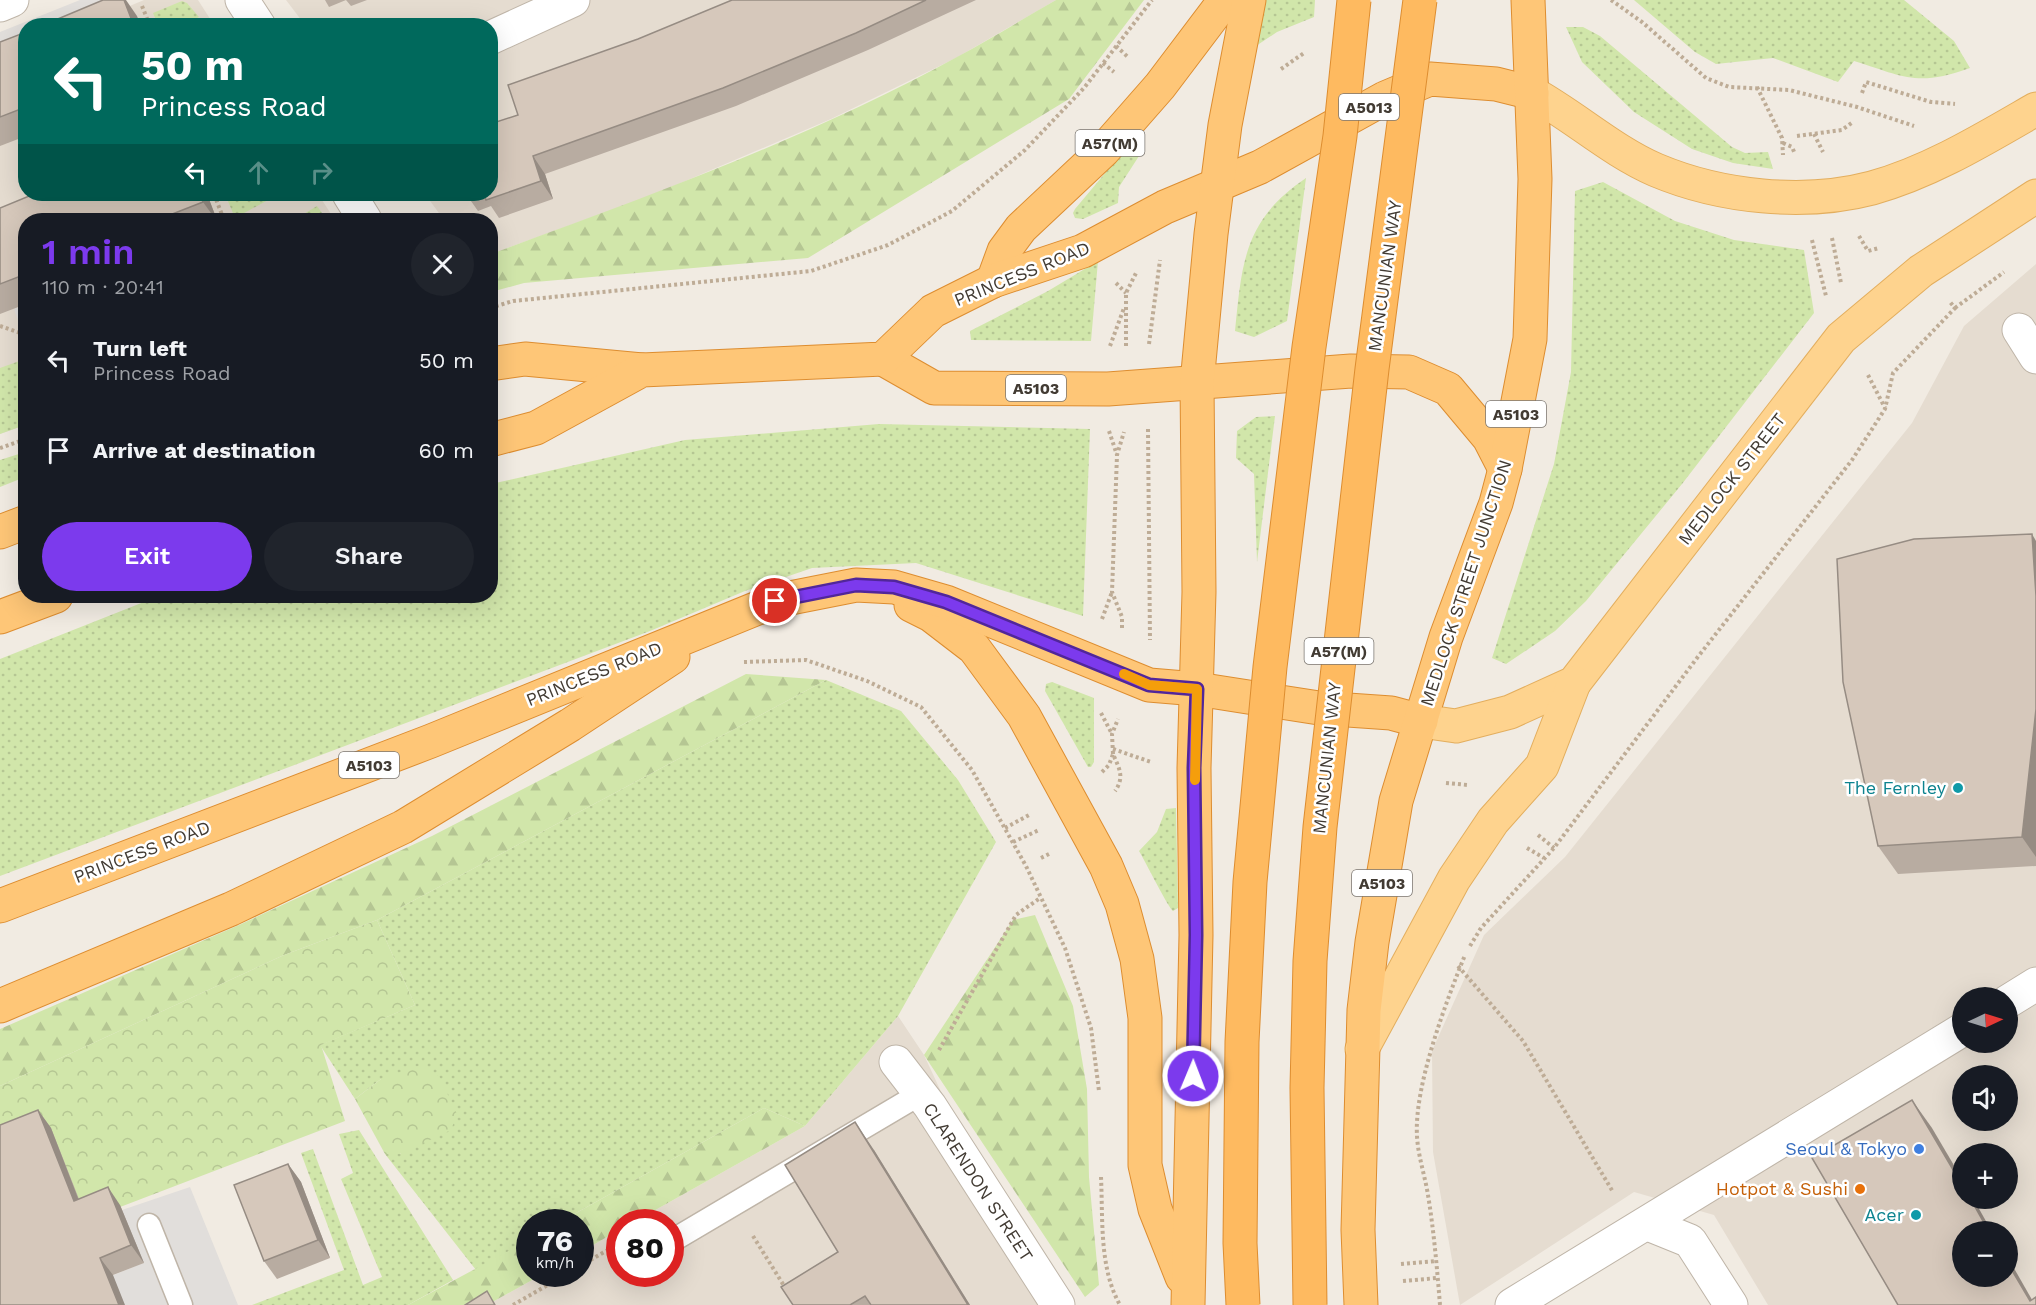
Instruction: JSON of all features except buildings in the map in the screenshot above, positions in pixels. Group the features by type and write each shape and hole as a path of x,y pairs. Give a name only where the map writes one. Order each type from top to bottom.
{"highway":[{"name":"A57(M)","path":"993,281 1004,251 1021,228 1103,151 1167,78 1225,0"},
{"path":"1188,1296 1196,935 1194,768 1199,592 1197,383 1211,234 1225,125 1249,0"},
{"path":"1243,1305 1240,1243 1242,1042 1250,882 1270,667 1309,346 1340,136 1354,0"},
{"name":"MANCUNIAN WAY","path":"1310,1305 1307,1088 1310,961 1320,827 1372,369 1420,0"},
{"name":"MEDLOCK STREET JUNCTION","path":"1197,689 1320,708 1391,713 1421,721 1446,637 1496,503 1505,469 1530,339 1534,266 1532,93 1528,0"},
{"name":"A5013","path":"1218,185 1260,167 1385,98 1430,79 1496,84 1532,93"},
{"name":"PRINCESS ROAD","path":"883,359 933,311 993,281 1083,251 1165,207 1218,185"},
{"path":"498,363 525,359 642,370 883,359"},
{"name":"A5103","path":"883,359 933,388 1107,389 1351,371 1409,372 1448,389 1489,438 1505,469"},
{"path":"498,438 536,428 642,370"},
{"path":"0,532 18,525"},
{"name":"PRINCESS ROAD","path":"0,906 431,741 775,601 856,585 894,587 946,602 1149,685 1197,689"},
{"path":"856,585 896,597 931,615 974,648 1024,716 1106,866 1122,904 1137,959 1145,1018 1145,1165 1155,1209 1188,1296"},
{"path":"0,617 37,603"},
{"path":"0,1006 231,909 403,826 570,725 736,616"},
{"name":"A5103","path":"1361,1305 1358,1230 1362,1049 1372,942 1396,801 1421,721"}],"main road":[{"name":"A5013","path":"1532,93 1655,170 1703,186 1744,194 1791,199 1880,185 1991,136 2036,109"},
{"name":"MEDLOCK STREET","path":"1421,721 1455,726 1510,712 1574,683 1841,338 1921,272 2036,196"},
{"path":"1362,1049 1454,879 1504,806 1542,766 1574,683"}],"street":[{"path":"0,5 12,0"},
{"path":"242,0 254,18"},
{"path":"498,34 573,0"},
{"path":"2018,995 2036,984"},
{"path":"1512,1305 1952,1036"},
{"name":"CLARENDON STREET","path":"909,1079 1058,1305"},
{"path":"1648,1224 1690,1241 1731,1305"}],"lane":[{"path":"684,1232 909,1079"},
{"path":"149,1226 181,1305"}],"path":[{"path":"498,306 513,301 811,271 888,245 952,211 1025,150 1084,88 1152,0"},
{"path":"1611,0 1642,22 1706,78 1729,87 1757,87 1821,97 1915,127"},
{"path":"142,6 147,18"},
{"path":"1862,93 1866,82 1931,102 1962,104"},
{"path":"1757,87 1783,143"},
{"path":"1797,136 1842,130 1853,122"},
{"path":"1859,236 1868,251 1890,244"},
{"path":"1813,240 1828,301"},
{"path":"1834,243 1835,264 1843,290"},
{"path":"1149,350 1150,322 1161,256"},
{"path":"1440,1305 1436,1261 1417,1136 1422,1091 1447,999 1481,928 1554,848 1697,658 1852,460 1885,409 1890,377 1956,308 2011,267"},
{"path":"1126,293 1124,307 1126,348"},
{"path":"1948,300 1956,308"},
{"path":"1109,349 1124,307"},
{"path":"0,326 18,332"},
{"path":"1866,372 1885,409"},
{"path":"1148,422 1150,642"},
{"path":"1109,423 1117,455"},
{"path":"1122,637 1122,617 1113,592 1117,455 1125,429"},
{"path":"0,448 18,442"},
{"path":"1101,630 1102,612 1113,592"},
{"path":"738,662 806,660 867,681 921,707 972,770 1013,842 1065,948 1090,1028 1099,1102"},
{"path":"1101,709 1100,717 1112,734 1113,751 1121,771 1121,782 1116,790"},
{"path":"1113,751 1148,760"},
{"path":"1100,774 1109,765 1113,751"},
{"path":"1005,828 1022,819"},
{"path":"1013,842 1034,832"},
{"path":"909,1079 937,1055 1016,915 1040,898"},
{"path":"1452,962 1460,968 1522,1041 1622,1207 1648,1224"},
{"path":"1101,1176 1106,1266 1111,1289 1120,1305"},
{"path":"1398,1264 1436,1261"},
{"path":"1400,1281 1438,1278"},
{"path":"513,1305 544,1287"}],"shaded area":[{"path":"80,0 121,0 75,18 35,18"},
{"path":"144,0 198,0 210,18 101,18"},
{"path":"286,0 1056,0 956,58 831,119 648,197 498,251 498,213 439,213 430,201 498,201 498,18 300,18"},
{"path":"18,25 18,41 0,48 0,32"},
{"path":"18,52 18,201 323,201 330,213 18,213 18,428 0,434 0,59"},
{"path":"2036,264 2036,1305 1768,1305 1714,1215 1634,1192 1460,1305 1433,1152 1432,1051 1484,935 1565,857 1912,423 1964,326"},
{"path":"18,307 18,320 14,309"},
{"path":"898,1016 924,1055 1040,1305 487,1305 520,1287 594,1287 594,1244 606,1238 606,1287 684,1287 684,1209 657,1209 805,1126"},
{"path":"190,1187 238,1305 114,1305 104,1279 143,1263 122,1210"}],"green space":[{"path":"1056,0 1144,0 1069,99 808,258 524,283 498,290 498,251 669,188 786,140 844,114 957,57"},
{"path":"1263,0 1315,0 1314,17 1277,32 1253,48"},
{"path":"1634,0 1904,0 1954,41 1970,68 1937,77 1911,78 1854,61 1838,82 1773,58 1716,64 1695,52"},
{"path":"182,1 187,3 199,17 155,18 153,13"},
{"path":"1566,27 1583,27 1600,36 1732,147 1745,153 1768,152 1773,169 1733,163 1692,149 1634,112 1582,62"},
{"path":"1127,147 1139,156 1119,187 1118,203 1083,219 1075,218 1073,213 1075,209"},
{"path":"1306,178 1287,321 1254,337 1235,331 1240,284 1250,244 1270,210 1285,194"},
{"path":"1603,182 1675,221 1734,240 1804,250 1814,313 1682,484 1586,601 1555,631 1506,664 1492,658 1554,464 1571,372 1575,191"},
{"path":"228,201 266,201 244,213 233,213"},
{"path":"317,206 322,213 306,213"},
{"path":"1098,261 1091,341 971,340 970,331 1048,291"},
{"path":"18,362 18,428 0,434 0,368"},
{"path":"1275,416 1257,562 1254,474 1236,458 1237,431 1256,417"},
{"path":"879,424 1090,429 1083,616 916,563 812,568 745,591 650,631 0,876 0,659 141,603 498,603 498,482 685,440"},
{"path":"18,454 18,480 0,487 0,460"},
{"path":"746,674 826,680 377,920 284,955 0,1086 0,1029 239,925 432,836"},
{"path":"826,680 901,711 958,780 996,842 898,1016 805,1126 764,1108 583,1209 516,1209 516,1247 476,1270 385,1154 401,1154 381,1079 355,1099 320,1045 415,1005 377,920"},
{"path":"1052,682 1094,698 1094,762 1091,767 1088,767 1045,691 1046,684"},
{"path":"1176,808 1178,908 1173,911 1139,851 1157,832 1166,809"},
{"path":"1035,915 1073,1006 1087,1089 1089,1177 1099,1285 1085,1297 924,1055 1013,920"},
{"path":"377,920 415,1005 321,1045 345,1121 0,1253 0,1086 284,955"},
{"path":"424,1064 440,1078 457,1114 451,1130 400,1154 385,1154 355,1099 381,1079"},
{"path":"764,1108 805,1126 657,1209 606,1209 606,1238 594,1244 594,1209 583,1209"},
{"path":"359,1130 453,1280 408,1305 252,1305 344,1270 301,1153 313,1149 363,1285 382,1277 341,1179 353,1173 339,1134"},
{"path":"516,1247 516,1287 520,1287 487,1305 408,1305"}],"slow traffic":[{"path":"1124,674 1149,685 1197,689 1195,780"}],"place":[{"name":"The Fernley","path":"1958,788"},
{"name":"Seoul & Tokyo","path":"1919,1149"},
{"name":"Hotpot & Sushi","path":"1860,1189"},
{"name":"Acer","path":"1916,1215"}],"route":[{"path":"775,601 856,585 894,587 946,602 1149,685 1197,689 1194,768 1196,935 1193,1076"}]}
